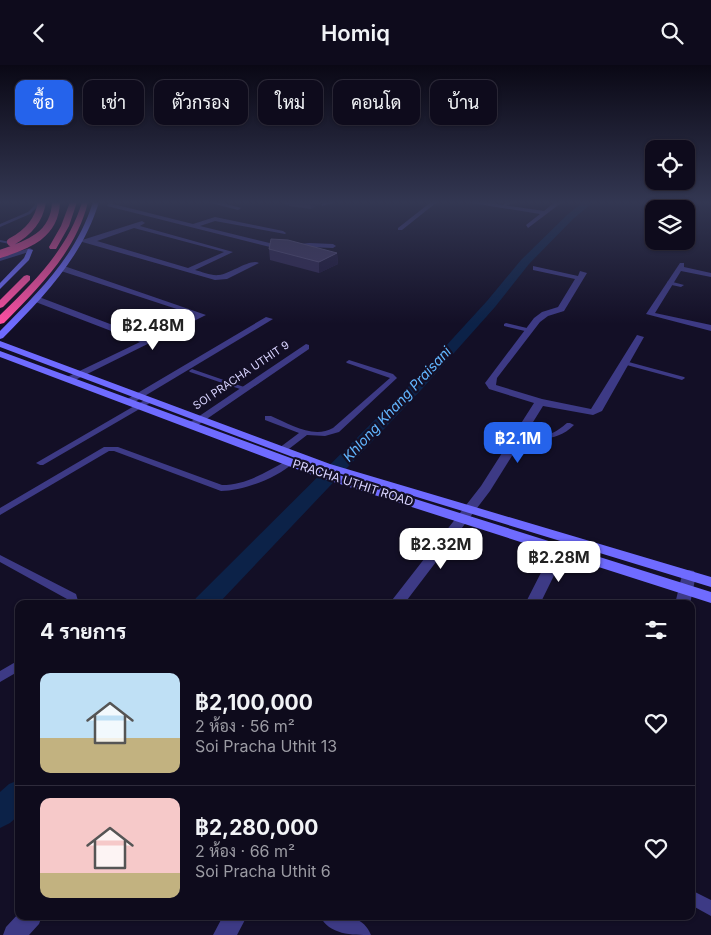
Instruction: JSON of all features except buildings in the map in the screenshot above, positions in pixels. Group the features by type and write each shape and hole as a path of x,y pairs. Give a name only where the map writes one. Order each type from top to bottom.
{"highway":[{"path":"0,254 29,243"},
{"path":"47,254 55,243"},
{"path":"0,321 40,279 67,243"},
{"path":"0,305 36,269"}],"main road":[{"path":"0,336 64,269 81,243"},
{"path":"0,287 27,259 30,250"},
{"name":"PRACHA UTHIT ROAD","path":"0,344 81,373 289,463 322,469"},
{"name":"PRACHA UTHIT ROAD","path":"0,353 129,401 151,400 195,422 282,450 322,469 342,476 467,514 711,582"},
{"name":"PRACHA UTHIT ROAD","path":"467,514 684,597 711,598"}],"street":[{"path":"95,243 219,278 256,263"},
{"path":"189,270 230,252 196,243"},
{"path":"257,243 282,249 309,245 333,246"},
{"path":"0,259 30,250"},
{"path":"711,275 680,266 650,314 711,328"},
{"path":"536,268 581,276 561,309 541,317 529,330 490,383 496,389 540,402 592,412 598,409 640,337"},
{"path":"64,269 202,315 70,379"},
{"path":"36,299 147,341"},
{"path":"140,400 269,319"},
{"name":"SOI PRACHA UTHIT 9","path":"195,422 242,388 306,347"},
{"path":"399,600 467,514 522,434 540,402"},
{"path":"534,600 560,549"},
{"path":"684,597 689,575"},
{"path":"14,935 27,920"},
{"path":"224,935 233,920"},
{"path":"337,920 360,935"}],"lane":[{"path":"5,243 30,250"},
{"path":"669,283 682,285"},
{"path":"506,325 529,330"},
{"path":"268,417 305,433 321,435 336,430 394,378 391,375 349,362"},
{"path":"625,363 682,378"},
{"path":"192,371 242,388"},
{"path":"40,463 140,400"},
{"path":"522,434 550,438 558,435 570,425"},
{"path":"282,450 305,433"},
{"path":"0,513 108,449 115,449 220,488 230,489 251,483 289,463"},
{"path":"0,558 72,597 73,600"},
{"path":"0,677 15,668"},
{"path":"695,899 711,908"}],"waterway":[{"name":"Khlong Khang Praisani","path":"208,600 416,387 491,304 525,262 544,243"},
{"name":"Khlong Khang Praisani","path":"0,813 15,798"}]}
